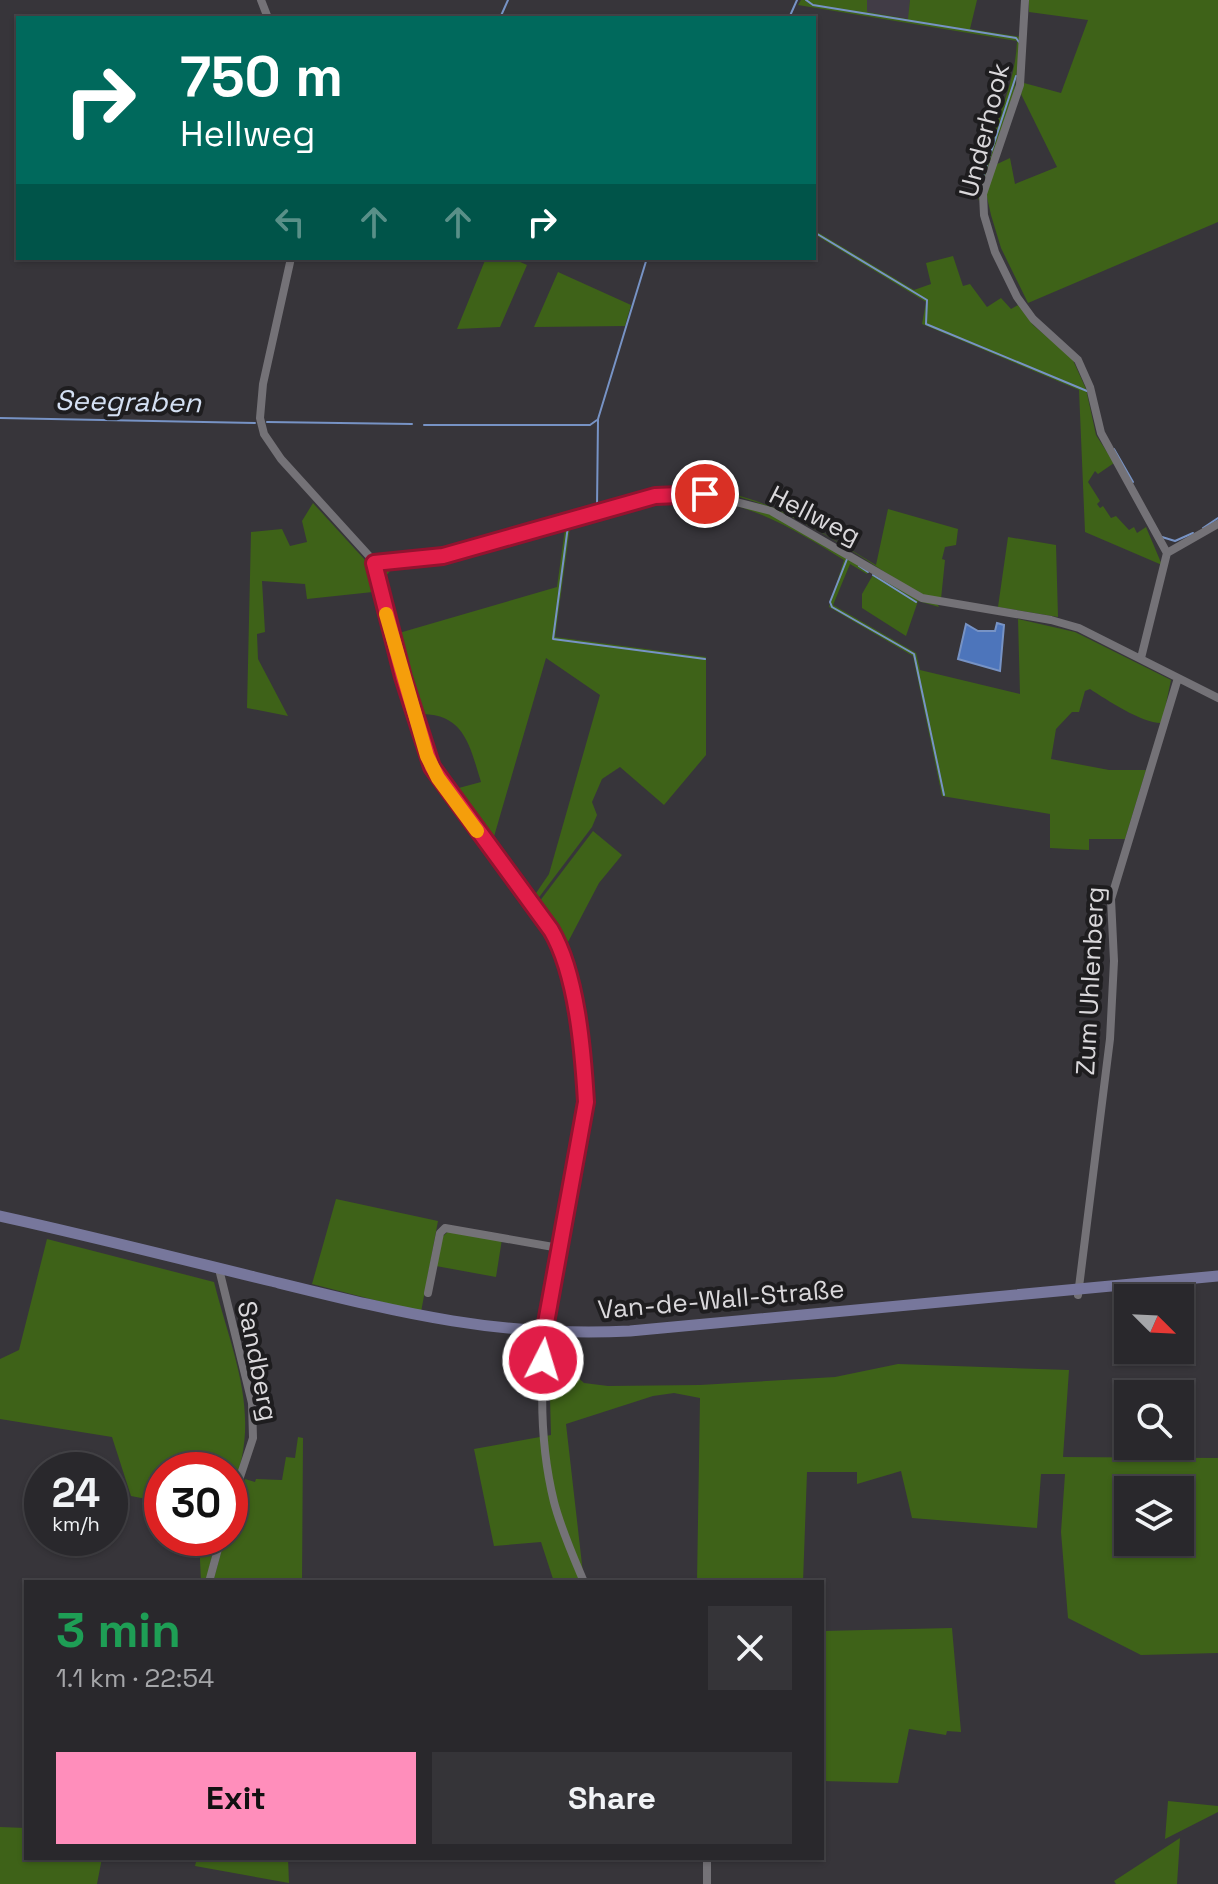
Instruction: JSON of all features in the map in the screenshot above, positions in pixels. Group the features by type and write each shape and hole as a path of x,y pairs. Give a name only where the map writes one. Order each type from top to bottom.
{"main road":[{"name":"Van-de-Wall-Straße","path":"0,1216 439,1321 544,1334 630,1331 1218,1276"}],"street":[{"name":"Underhook","path":"1025,0 1020,85 983,194 984,215 995,252 1017,297 1033,319 1078,360 1090,387 1101,433 1167,553"},
{"path":"291,260 263,384 260,418 264,434 281,459 363,546 374,563 405,686 432,767 551,930 565,957 584,1068 586,1102 544,1334 547,1460 554,1502 583,1580"},
{"name":"Hellweg","path":"374,563 443,556 655,496 705,494 737,500 789,519 922,598 1051,620 1079,628 1218,698"},
{"path":"1141,658 1167,553 1218,524"},
{"name":"Zum Uhlenberg","path":"1078,1291 1110,1039 1114,961 1111,899 1178,678"},
{"path":"428,1293 440,1233 445,1228 559,1248"},
{"name":"Sandberg","path":"219,1269 252,1403 253,1438 248,1453"},
{"path":"210,1580 216,1556"},
{"path":"707,1860 707,1884"}],"shaded area":[{"path":"867,0 910,0 909,19 866,12"}],"green space":[{"path":"801,0 867,0 867,12 908,19 910,0 977,0 970,29 1021,37 1014,93 978,201 984,161 1010,83 1017,41 798,5"},
{"path":"1029,0 1218,0 1218,222 1028,303 1001,248 986,193 995,165 1010,158 1015,184 1057,167 1021,94 1024,83 1061,93 1088,20 1029,12"},
{"path":"816,231 914,290 931,284 926,263 953,256 963,286 970,284 987,307 1001,298 1011,309 1018,305 1033,325 1072,358 1086,389 1096,435 1114,463 1098,474 1095,471 1088,482 1100,501 1097,504 1100,508 1103,506 1111,518 1116,516 1129,530 1134,527 1137,533 1146,527 1162,565 1085,532 1079,390 922,324 926,302 816,235"},
{"path":"485,260 516,260 527,265 500,327 457,329"},
{"path":"558,272 631,305 625,326 534,327"},
{"path":"689,487 741,496 765,504 809,525 876,565 888,509 958,529 956,545 945,547 942,559 945,560 941,599 920,594 801,522 736,496 702,491 668,492 583,515 562,517 647,493"},
{"path":"704,497 769,513 869,570 867,574 850,564 833,605 916,653 920,670 1020,694 1018,619 1075,632 1171,680 1162,723 1135,716 1090,689 1085,691 1079,712 1072,712 1056,729 1051,759 1109,770 1146,770 1125,839 1089,839 1089,850 1050,848 1050,814 942,796 913,656 829,607 844,560 784,525 741,507 696,499 672,500 570,527 555,637 706,657 706,755 664,805 620,767 602,779 592,802 597,815 592,827 537,900 534,896 549,874 600,695 546,658 493,840 455,789 481,782 464,735 448,720 423,714 428,737 425,738 380,572 403,563 457,555 658,499","holes":["565,529 557,587 399,633 384,579 392,568 427,566"]},
{"path":"313,503 365,560 373,592 307,599 305,584 262,581 265,632 257,634 258,659 288,716 247,708 251,532 282,529 290,546 307,542 302,521"},
{"path":"1008,537 1056,545 1058,617 998,607"},
{"path":"874,573 939,607 918,601 906,636 862,608 862,594"},
{"path":"593,831 622,855 599,883 568,942 539,902"},
{"path":"336,1199 438,1221 421,1312 312,1284"},
{"path":"450,1230 502,1239 496,1277 436,1266 443,1236"},
{"path":"47,1239 214,1282 242,1388 245,1413 243,1452 144,1452 144,1499 131,1496 128,1452 117,1452 112,1437 0,1419 0,1359 19,1350"},
{"path":"549,1361 565,1366 584,1383 608,1386 700,1385 835,1377 898,1364 1069,1370 1063,1457 1114,1457 1114,1460 1218,1458 1218,1653 1141,1655 1068,1618 1061,1532 1065,1474 1041,1474 1037,1528 912,1518 901,1471 857,1484 857,1472 807,1472 803,1580 697,1580 700,1398 674,1393 653,1396 566,1424 584,1580 553,1580 541,1542 494,1546 474,1449 551,1435"},
{"path":"298,1437 303,1438 302,1580 214,1580 220,1556 248,1556 248,1480 282,1480 286,1457 295,1458"},
{"path":"200,1556 212,1556 206,1580 201,1580"},
{"path":"952,1628 961,1732 947,1731 946,1735 909,1729 898,1783 824,1781 824,1631"},
{"path":"1168,1801 1218,1806 1218,1812 1165,1839"},
{"path":"0,1827 24,1828 24,1860 102,1860 97,1884 0,1884"},
{"path":"1180,1838 1177,1884 1116,1884 1114,1881"},
{"path":"196,1860 288,1860 289,1883 195,1866"}],"water":[{"path":"997,623 1004,625 1000,671 958,659 966,624 978,631 995,631"}],"waterway":[{"path":"501,16 508,0"},
{"path":"790,16 797,0"},
{"path":"806,0 813,5 1016,38 1019,42"},
{"path":"979,189 1016,76"},
{"path":"816,233 927,300 926,324 1087,391"},
{"path":"597,507 598,419 646,260"},
{"name":"Seegraben","path":"0,418 255,423"},
{"name":"Seegraben","path":"424,425 590,425 597,420"},
{"name":"Seegraben","path":"267,422 412,424"},
{"path":"1114,449 1133,482"},
{"path":"697,498 711,500"},
{"path":"386,568 464,555 667,499"},
{"path":"1203,528 1218,518"},
{"path":"568,526 553,639 705,659"},
{"path":"1162,537 1175,541 1193,533"},
{"path":"847,559 830,602 832,607 914,654 944,795"},
{"path":"859,566 868,572"},
{"path":"382,572 416,697"},
{"path":"873,575 916,602"},
{"path":"481,827 535,900"},
{"path":"538,904 566,942"}],"slow traffic":[{"path":"386,614 427,756 438,778 477,831"}],"route":[{"path":"543,1360 544,1334 586,1102 584,1068 565,957 551,930 432,767 409,699 374,563 443,556 655,496 705,494"}]}
